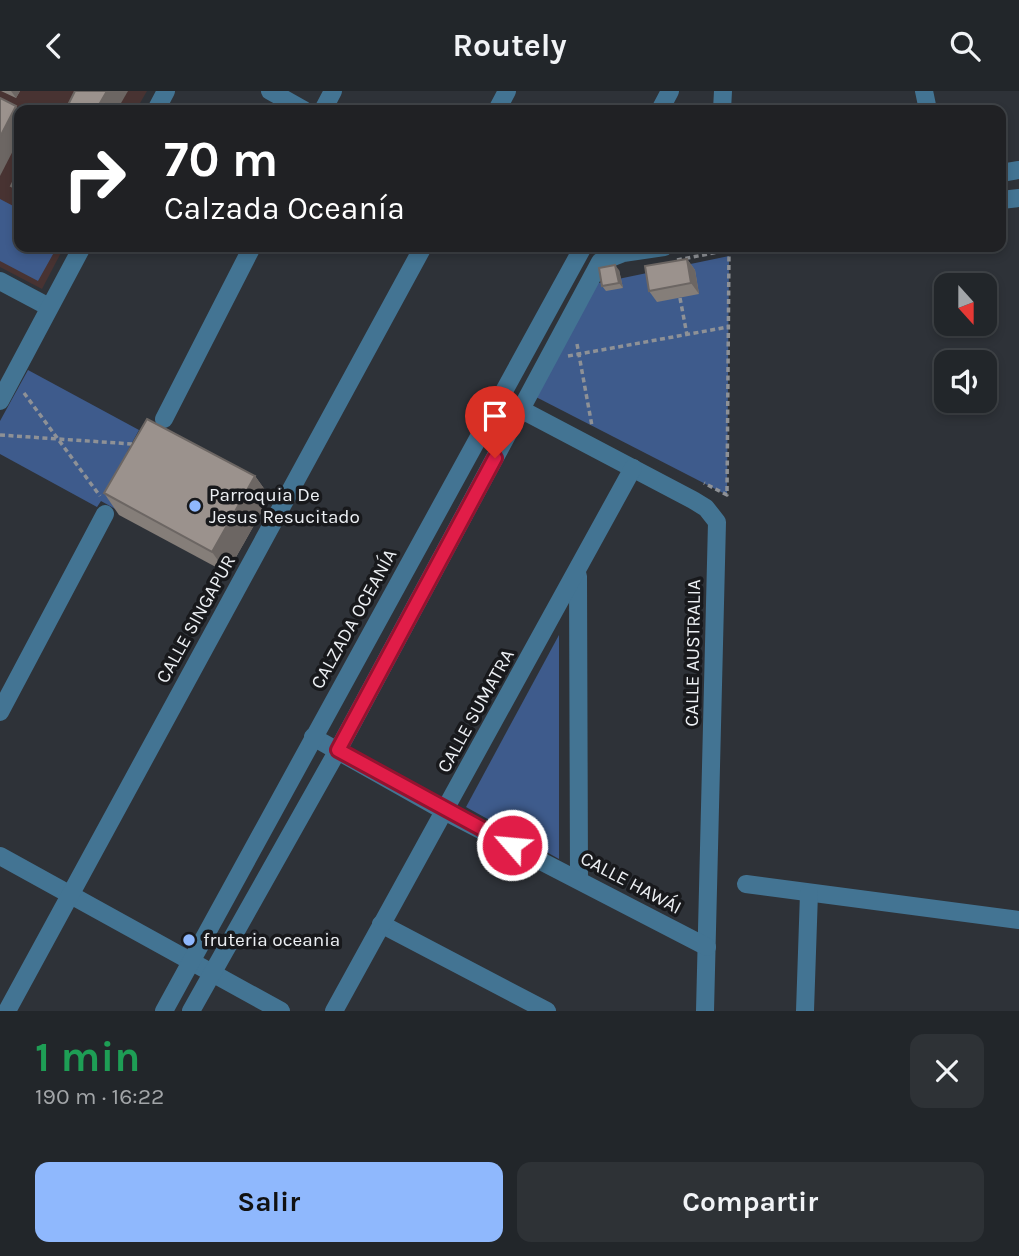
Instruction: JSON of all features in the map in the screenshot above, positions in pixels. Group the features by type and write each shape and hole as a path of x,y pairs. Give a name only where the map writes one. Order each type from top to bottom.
{"street":[{"path":"270,91 295,105"},
{"path":"0,401 79,252"},
{"path":"163,419 250,252"},
{"name":"CALLE SINGAPUR","path":"4,1010 70,895 420,252"},
{"name":"CALZADA OCEANÍA","path":"164,1011 578,252"},
{"path":"587,252 600,262"},
{"path":"191,1011 338,750 600,262 623,253 668,254"},
{"path":"0,281 49,307"},
{"name":"CALLE AUSTRALIA","path":"522,409 598,439 633,468 706,509 717,522 705,1011"},
{"name":"CALLE SUMATRA","path":"334,1011 578,573 633,468"},
{"path":"0,712 103,506"},
{"path":"578,573 579,879"},
{"name":"CALLE HAWÁI","path":"313,737 444,811 707,947"},
{"path":"0,856 213,971 281,1011"},
{"path":"746,884 1019,920"},
{"path":"805,1011 809,893"},
{"path":"381,924 547,1011"}],"path":[{"path":"668,254 698,252"},
{"path":"702,482 727,495 729,252"},
{"path":"680,298 687,335"},
{"path":"556,358 728,327"},
{"path":"575,334 592,426 598,439"},
{"path":"19,386 103,506"},
{"path":"581,420 592,426 598,439"},
{"path":"0,435 132,444"}],"shaded area":[{"path":"0,91 147,91 139,105 14,105 14,252 61,252 42,289 0,267"},
{"path":"0,199 14,206 14,252 54,252 38,281 0,261"},
{"path":"729,256 727,495 536,397 594,284"},
{"path":"28,370 139,430 127,452 132,456 119,511 101,501 97,507 0,454 0,421"},
{"path":"559,635 559,859 466,807"}],"building":[{"path":"75,91 107,91 99,105 68,105"},
{"path":"0,98 14,105 14,110 0,137"},
{"path":"687,259 691,283 649,291 645,266"},
{"path":"615,265 619,283 602,286 599,268"},
{"name":"Parroquia De Jesus Resucitado","path":"147,419 255,476 212,552 104,493"}],"place":[{"name":"Parroquia De Jesus Resucitado","path":"195,506"},
{"name":"fruteria oceania","path":"189,940"}],"route":[{"path":"495,458 338,750 444,811 512,845"}]}
